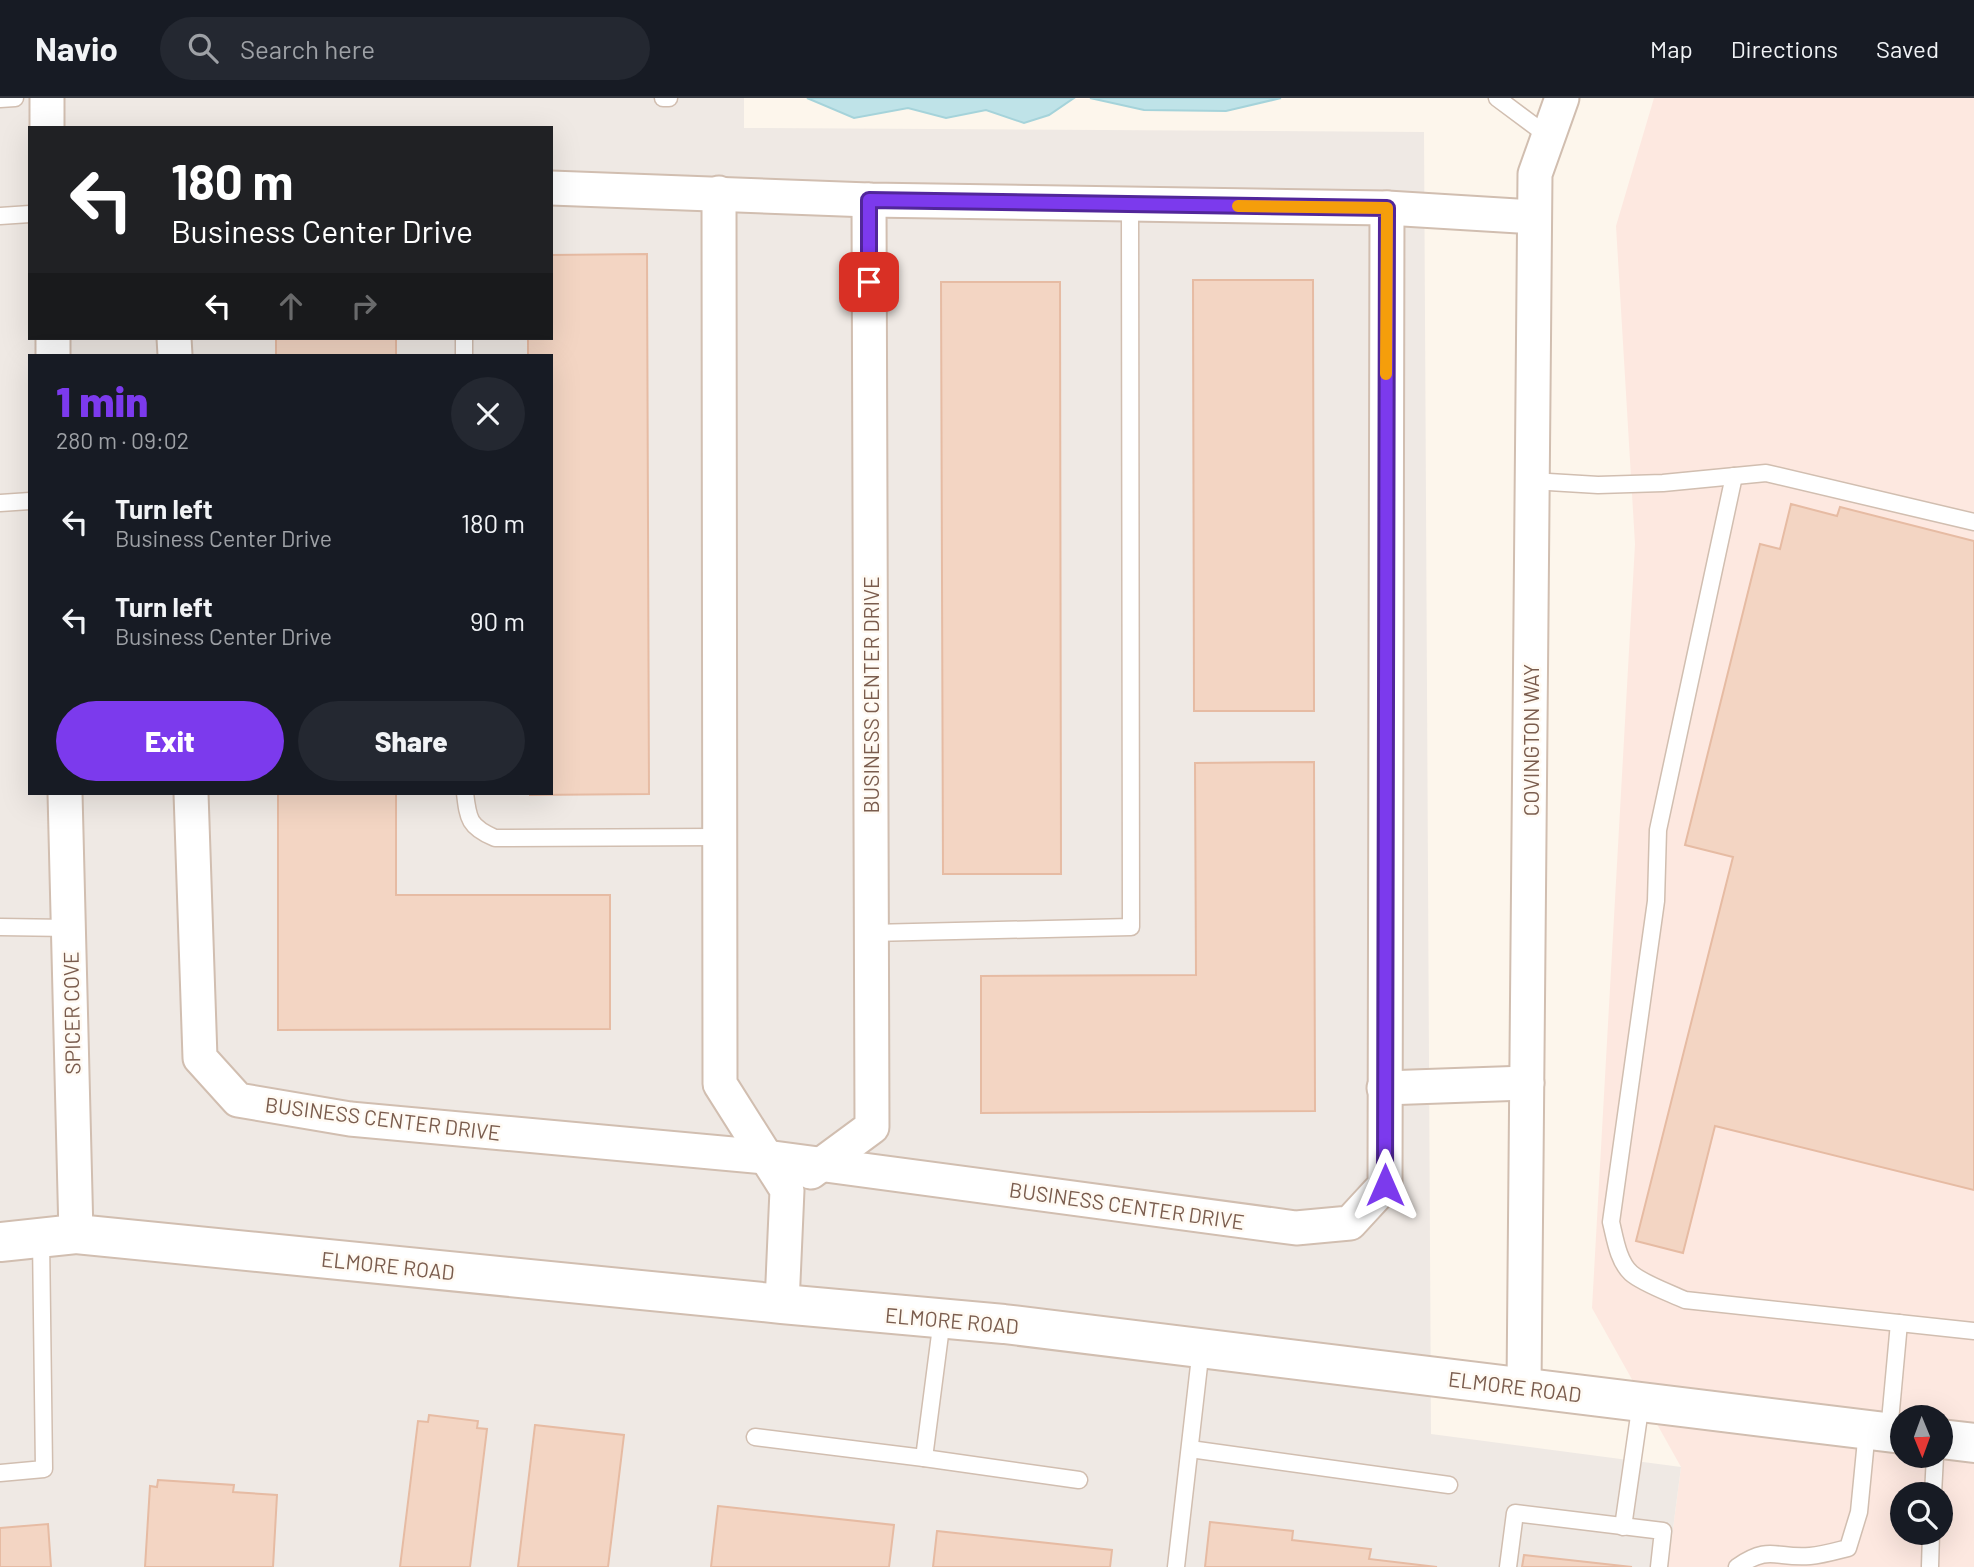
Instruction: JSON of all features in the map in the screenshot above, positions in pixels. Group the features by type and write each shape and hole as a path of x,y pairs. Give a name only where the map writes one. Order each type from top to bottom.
{"street":[{"path":"47,98 47,126"},
{"name":"COVINGTON WAY","path":"1524,1387 1535,174 1562,98"},
{"path":"553,188 869,200 1387,208 1534,217"},
{"path":"719,193 720,1084 786,1190 782,1304"},
{"name":"BUSINESS CENTER DRIVE","path":"786,1190 872,1127 869,200"},
{"path":"1387,208 1384,1088 1527,1083"},
{"name":"SPICER COVE","path":"59,1236 69,928 65,795"},
{"name":"BUSINESS CENTER DRIVE","path":"191,795 200,1058 238,1100 349,1119 766,1157 1296,1228 1350,1223 1385,1185 1384,1088"},
{"name":"ELMORE ROAD","path":"0,1242 59,1236 1004,1324 1886,1432"},
{"path":"1953,1440 1974,1443"}],"lane":[{"path":"0,99 15,98"},
{"path":"663,98 669,98"},
{"path":"1497,98 1548,136"},
{"path":"871,933 1131,926 1130,204"},
{"path":"0,216 28,214"},
{"path":"1532,481 1621,485 1766,473 1974,522"},
{"path":"1734,476 1658,830 1656,901 1611,1222 1618,1251 1630,1272 1685,1300 1974,1331"},
{"path":"0,503 28,501"},
{"path":"465,795 472,825 495,838 719,837"},
{"path":"0,927 69,928"},
{"path":"0,1473 44,1469 59,1236"},
{"path":"924,1458 942,1319"},
{"path":"1737,1567 1750,1558 1765,1553 1838,1559 1848,1548 1886,1432 1899,1323"},
{"path":"1175,1567 1201,1348"},
{"path":"1623,1527 1641,1402"},
{"path":"755,1437 1079,1480"},
{"path":"1189,1449 1449,1485"},
{"path":"1508,1567 1515,1513 1663,1531 1659,1567"},
{"path":"1930,1567 1931,1545"}],"shaded area":[{"path":"0,98 744,98 744,128 1424,132 1431,1434 1681,1467 1668,1567 0,1567"},
{"path":"1654,98 1974,98 1974,1567 1668,1567 1681,1467 1592,1308 1635,544 1616,226"}],"water":[{"path":"807,98 1074,98 1049,115 1024,123 986,110 946,118 908,108 854,118"},
{"path":"1090,98 1281,98 1226,111 1144,110"}],"building":[{"path":"647,254 649,794 553,795 553,354 528,354 528,340 553,340 553,255"},
{"path":"1193,280 1313,280 1314,711 1194,711"},
{"path":"941,282 1060,282 1061,874 943,874"},
{"path":"276,340 396,340 396,354 276,354"},
{"path":"1791,504 1837,516 1840,507 1974,541 1974,1190 1715,1126 1683,1253 1636,1241 1733,857 1685,845 1760,544 1780,549"},
{"path":"1314,762 1315,1111 981,1113 981,976 1196,975 1195,763"},
{"path":"278,795 396,795 396,895 610,895 610,1029 278,1030"},
{"path":"429,1415 478,1421 477,1428 487,1429 470,1567 400,1567 418,1421 428,1422"},
{"path":"535,1425 624,1435 608,1567 518,1567"},
{"path":"158,1480 234,1485 233,1492 277,1495 273,1567 145,1567 150,1486 157,1487"},
{"path":"718,1506 894,1525 889,1567 711,1567"},
{"path":"1210,1522 1293,1531 1292,1540 1371,1549 1369,1559 1437,1567 1205,1567"},
{"path":"48,1524 51,1567 0,1567 0,1528"},
{"path":"937,1531 1112,1550 1110,1567 933,1567"},
{"path":"1524,1555 1632,1567 1522,1567"}],"slow traffic":[{"path":"1238,206 1387,208 1386,374"}],"route":[{"path":"869,282 869,200 1387,208 1385,1185"}]}
